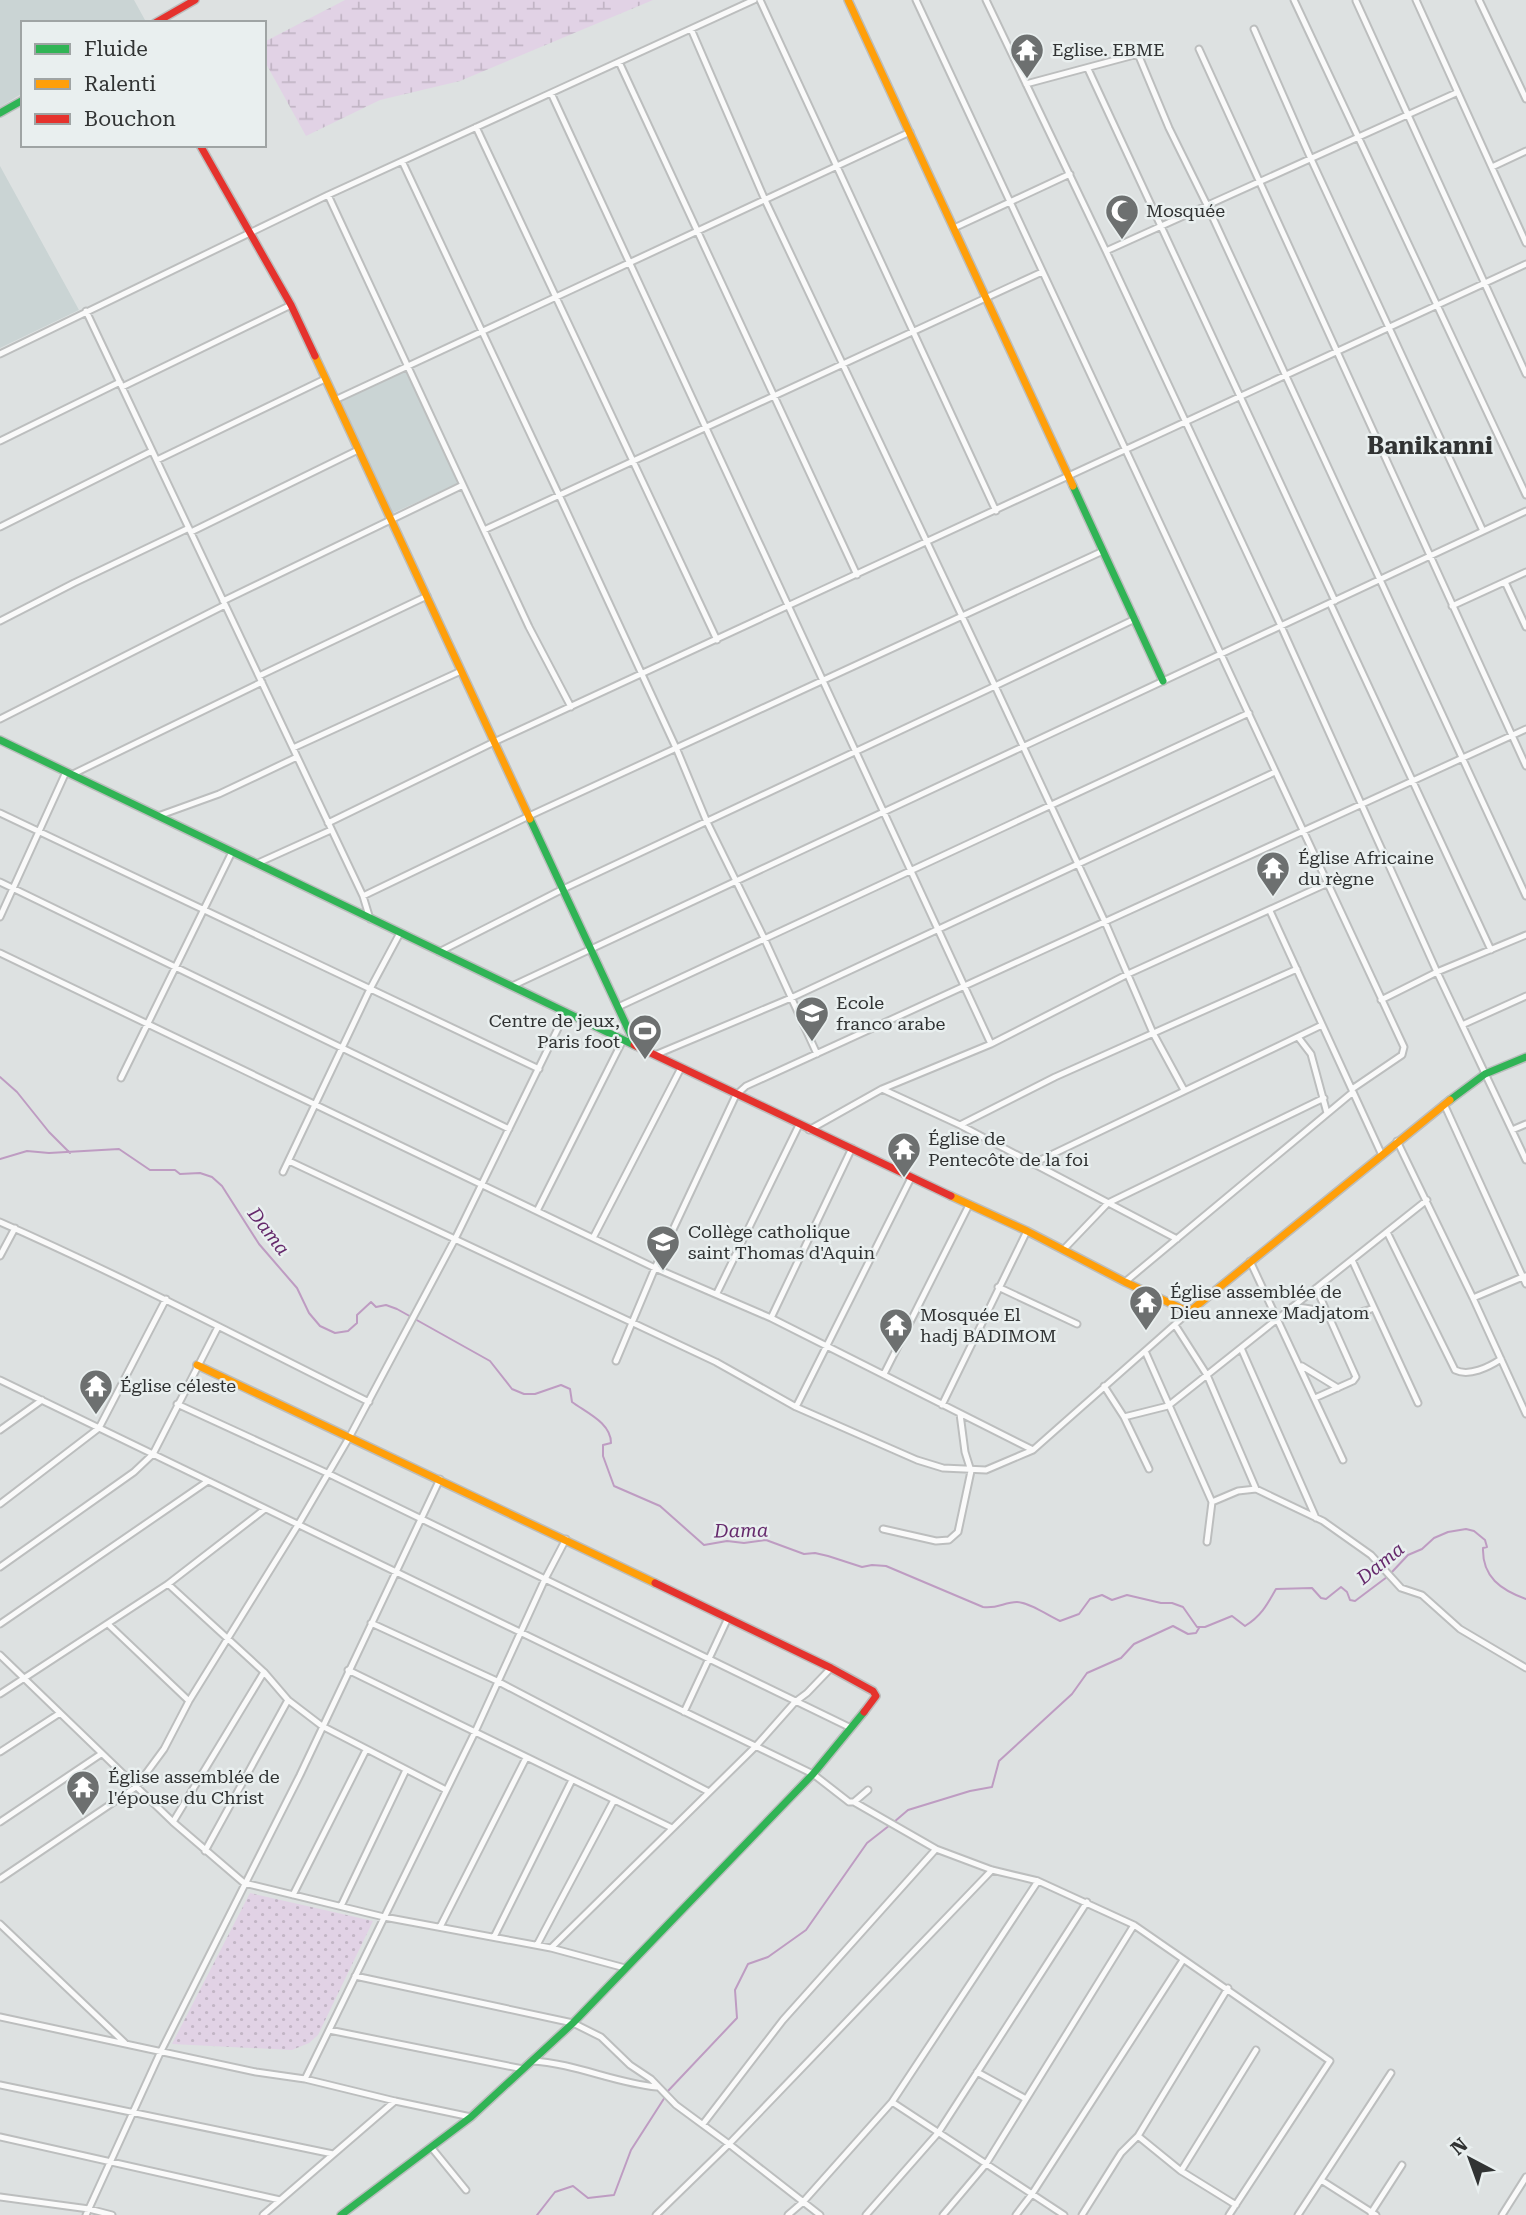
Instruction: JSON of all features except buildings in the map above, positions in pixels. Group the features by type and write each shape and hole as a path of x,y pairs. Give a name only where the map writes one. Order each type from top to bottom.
{"street":[{"path":"158,21 195,0"},
{"path":"0,354 328,195 754,0"},
{"path":"760,0 996,511"},
{"path":"848,0 1163,681"},
{"path":"916,0 1405,1051 1352,1091 1125,1282"},
{"path":"986,0 1281,626 1437,972 1526,1160"},
{"path":"1294,0 1526,495"},
{"path":"1416,0 1526,243"},
{"path":"1479,0 1526,99"},
{"path":"1356,1 1526,374"},
{"path":"691,29 765,200 963,617 1105,922 1153,1032 1185,1090"},
{"path":"1254,29 1483,531"},
{"path":"1199,49 1526,766"},
{"path":"1026,84 1138,54 1169,128 1526,896"},
{"path":"619,62 857,575"},
{"path":"1088,69 1241,396 1491,950"},
{"path":"551,93 991,1044"},
{"path":"1106,251 1457,93"},
{"path":"0,113 21,101"},
{"path":"476,127 717,640"},
{"path":"335,400 909,132"},
{"path":"201,147 291,305 637,1046"},
{"path":"1492,167 1526,151"},
{"path":"402,161 817,1054"},
{"path":"954,228 1070,174"},
{"path":"328,195 529,627 571,707"},
{"path":"328,823 494,742 1526,264"},
{"path":"484,530 1042,272"},
{"path":"0,442 291,305"},
{"path":"86,311 363,896 370,919"},
{"path":"156,460 325,379"},
{"path":"0,621 74,583 358,450"},
{"path":"0,527 152,451"},
{"path":"0,719 224,603 463,485"},
{"path":"512,986 1526,511"},
{"path":"363,896 529,816 677,750 1103,551"},
{"path":"1452,606 1526,572"},
{"path":"1505,582 1526,627"},
{"path":"258,676 427,596"},
{"path":"439,952 563,889 1135,619"},
{"path":"293,748 461,671"},
{"path":"0,917 70,773 262,682"},
{"path":"618,1007 1249,713"},
{"path":"617,1361 654,1268 736,1095 746,1086 1526,729"},
{"path":"0,740 809,1130 1027,1231 1189,1312"},
{"path":"159,816 219,794 297,757"},
{"path":"654,1055 791,998 1275,772"},
{"path":"0,813 539,1069"},
{"path":"258,863 331,830"},
{"path":"121,1078 232,852"},
{"path":"0,882 509,1129"},
{"path":"809,1130 882,1089 991,1044 1128,974 1328,883"},
{"path":"1270,911 1381,1153"},
{"path":"283,1172 370,989 400,933"},
{"path":"1381,1000 1437,972 1526,935"},
{"path":"0,953 654,1268 771,1318 1033,1450"},
{"path":"960,1125 1153,1032 1297,969"},
{"path":"1462,1025 1526,996"},
{"path":"0,1879 136,1787 164,1749 189,1701 298,1525 369,1402 455,1239 566,1012"},
{"path":"1032,1164 1322,1025"},
{"path":"1298,1037 1311,1054 1327,1113"},
{"path":"537,1211 623,1040"},
{"path":"289,1161 716,1362 796,1407 917,1460 943,1468 986,1470 1033,1450 1189,1312 1444,1104 1485,1074 1526,1058"},
{"path":"593,1238 681,1068"},
{"path":"882,1089 960,1125 1177,1239"},
{"path":"1064,1249 1108,1203 1324,1098"},
{"path":"1444,1104 1525,1279 1474,1298"},
{"path":"1512,1130 1526,1124"},
{"path":"717,1293 799,1125"},
{"path":"1397,1141 1474,1298 1526,1414"},
{"path":"771,1318 852,1148"},
{"path":"796,1407 911,1178"},
{"path":"1124,1417 1168,1406 1427,1200"},
{"path":"884,1374 969,1205"},
{"path":"0,1222 166,1299 369,1402"},
{"path":"0,1256 15,1228"},
{"path":"942,1405 1027,1231"},
{"path":"1387,1232 1455,1370 1462,1373 1475,1371 1501,1359"},
{"path":"1352,1260 1418,1403"},
{"path":"1250,1261 1343,1460"},
{"path":"998,1287 1077,1324"},
{"path":"1315,1398 1353,1381 1356,1377 1316,1289"},
{"path":"0,1504 99,1428 166,1299"},
{"path":"1292,1307 1317,1309 1327,1314 1362,1313 1374,1308"},
{"path":"1175,1325 1207,1375 1256,1489"},
{"path":"0,1567 134,1472 153,1454 218,1327"},
{"path":"1241,1348 1317,1518"},
{"path":"1145,1351 1212,1502 1207,1542"},
{"path":"197,1365 566,1539 831,1668 873,1691 876,1696 813,1774 573,2023 471,2117 341,2215"},
{"path":"1300,1365 1338,1388"},
{"path":"0,1380 813,1774 842,1799 854,1802 936,1849 992,1870 1038,1881 1134,1925 1330,2062 1229,2215"},
{"path":"1104,1386 1124,1417 1149,1469"},
{"path":"0,1430 42,1400"},
{"path":"177,1404 327,1473 851,1728"},
{"path":"883,1528 936,1541 949,1541 958,1532 971,1471 965,1452 960,1415"},
{"path":"87,2212 161,2051 322,1726 440,1479"},
{"path":"0,1624 208,1481"},
{"path":"1212,1502 1238,1491 1256,1489 1317,1518 1371,1555 1401,1588 1422,1595 1460,1629 1526,1668"},
{"path":"0,1694 168,1584 265,1509"},
{"path":"305,2079 566,1539"},
{"path":"168,1584 264,1672 288,1700 322,1726 446,1790"},
{"path":"684,1712 728,1618"},
{"path":"108,1623 189,1701"},
{"path":"371,1623 497,1681 709,1792"},
{"path":"0,1655 173,1822 244,1883 384,1917 551,1948 625,1968"},
{"path":"551,1948 627,1876 831,1668"},
{"path":"348,1670 672,1828"},
{"path":"173,1822 264,1672"},
{"path":"205,1850 288,1700"},
{"path":"0,1752 60,1713"},
{"path":"293,1895 366,1750"},
{"path":"0,1822 101,1754"},
{"path":"440,1927 526,1758"},
{"path":"341,1906 407,1770"},
{"path":"494,1937 572,1780"},
{"path":"854,1802 868,1790"},
{"path":"537,1945 614,1800"},
{"path":"702,2124 783,2020 936,1849"},
{"path":"656,2215 729,2144 992,1870"},
{"path":"788,2215 803,2202 892,2102 1038,1881"},
{"path":"866,2215 938,2133 1087,1902"},
{"path":"0,1924 125,2043"},
{"path":"943,2215 986,2164 1134,1925"},
{"path":"1016,2215 1183,1960"},
{"path":"355,1976 573,2023 601,2037 630,2065 651,2079 676,2105 820,2215"},
{"path":"1082,2215 1121,2153 1138,2136 1228,1989"},
{"path":"0,2017 256,2072 305,2079 471,2117"},
{"path":"329,2030 523,2069"},
{"path":"1181,2171 1256,2050"},
{"path":"531,2062 559,2063 631,2085 657,2087"},
{"path":"977,2072 1026,2099"},
{"path":"1298,2215 1391,2073"},
{"path":"0,2085 333,2154"},
{"path":"263,2215 394,2101"},
{"path":"892,2102 1064,2215"},
{"path":"1138,2136 1181,2171 1236,2205"},
{"path":"0,2137 280,2200"},
{"path":"431,2147 466,2190"},
{"path":"1321,2180 1372,2214 1402,2165"},
{"path":"1502,2215 1526,2177"},
{"path":"0,2197 112,2215"}],"shaded area":[{"path":"0,0 134,0 144,21 21,21 21,94 0,107"},
{"path":"0,166 79,310 0,348"},
{"path":"407,370 459,483 391,514 339,401"}],"green space":[{"path":"345,0 653,0 460,81 380,100 306,136 266,64 266,41"},
{"path":"250,1893 373,1921 318,2035 309,2043 292,2050 172,2044"}],"waterway":[{"path":"0,1077 17,1092 70,1153"},
{"name":"Dama","path":"0,1159 27,1151 49,1153 119,1149 150,1170 175,1170 180,1174 200,1173 212,1177 222,1186 259,1244 297,1288 309,1313 320,1326 335,1333 348,1331 357,1323 357,1315 371,1302 376,1307 386,1305 490,1361 512,1389 524,1394 535,1394 561,1385 570,1389 572,1402 603,1424 610,1436 611,1443 603,1445 603,1456 614,1486 660,1506 704,1545 727,1541 744,1543 766,1540 804,1554 815,1553 862,1567 886,1566 983,1607 1022,1603 1060,1621 1079,1614 1090,1599 1102,1595 1112,1600 1127,1595 1183,1607 1197,1627 1205,1627 1232,1616 1245,1626 1259,1614 1276,1589 1312,1588 1321,1598 1326,1599 1341,1587 1350,1600 1355,1601 1387,1577"},
{"name":"Dama","path":"1391,1573 1408,1555 1422,1549 1434,1538 1466,1529 1474,1531 1485,1540 1487,1547 1483,1548 1486,1567 1495,1581 1501,1587 1526,1599"},
{"path":"894,1822 908,1810 992,1787 999,1761 1072,1694 1087,1673 1121,1658 1134,1644 1173,1626 1188,1634 1196,1633 1199,1628"},
{"path":"667,2092 737,2018 735,1990 748,1964 768,1957 806,1930 867,1843 890,1825"},
{"path":"537,2215 555,2192 573,2186 588,2198 614,2195 631,2150 665,2097"}],"traffic: fast":[{"path":"0,113 21,101"},
{"path":"1073,486 1163,681"},
{"path":"0,740 634,1045"},
{"path":"530,819 636,1046"},
{"path":"1450,1100 1485,1074 1526,1057"},
{"path":"341,2215 471,2117 573,2023 813,1774 864,1712"}],"traffic: slow":[{"path":"848,0 1073,486"},
{"path":"315,356 530,819"},
{"path":"951,1196 1189,1312 1450,1100"},
{"path":"197,1365 655,1583"}],"traffic: jam":[{"path":"158,21 195,0"},
{"path":"201,147 291,305 315,356"},
{"path":"634,1045 951,1196"},
{"path":"655,1583 873,1691 876,1696 864,1712"}],"place":[{"name":"Eglise. EBME","path":"1027,80"},
{"name":"Mosquée","path":"1122,241"},
{"name":"Église Africaine du règne","path":"1273,898"},
{"name":"Ecole franco arabe","path":"812,1043"},
{"name":"Centre de jeux, Paris foot","path":"645,1061"},
{"name":"Église de Pentecôte de la foi","path":"904,1179"},
{"name":"Collège catholique saint Thomas d'Aquin","path":"663,1272"},
{"name":"Église assemblée de Dieu annexe Madjatom","path":"1146,1332"},
{"name":"Mosquée El hadj BADIMOM","path":"896,1355"},
{"name":"Église céleste","path":"96,1416"},
{"name":"Église assemblée de l'épouse du Christ","path":"83,1817"}],"district":[{"name":"Banikanni","path":"1430,446"}]}
